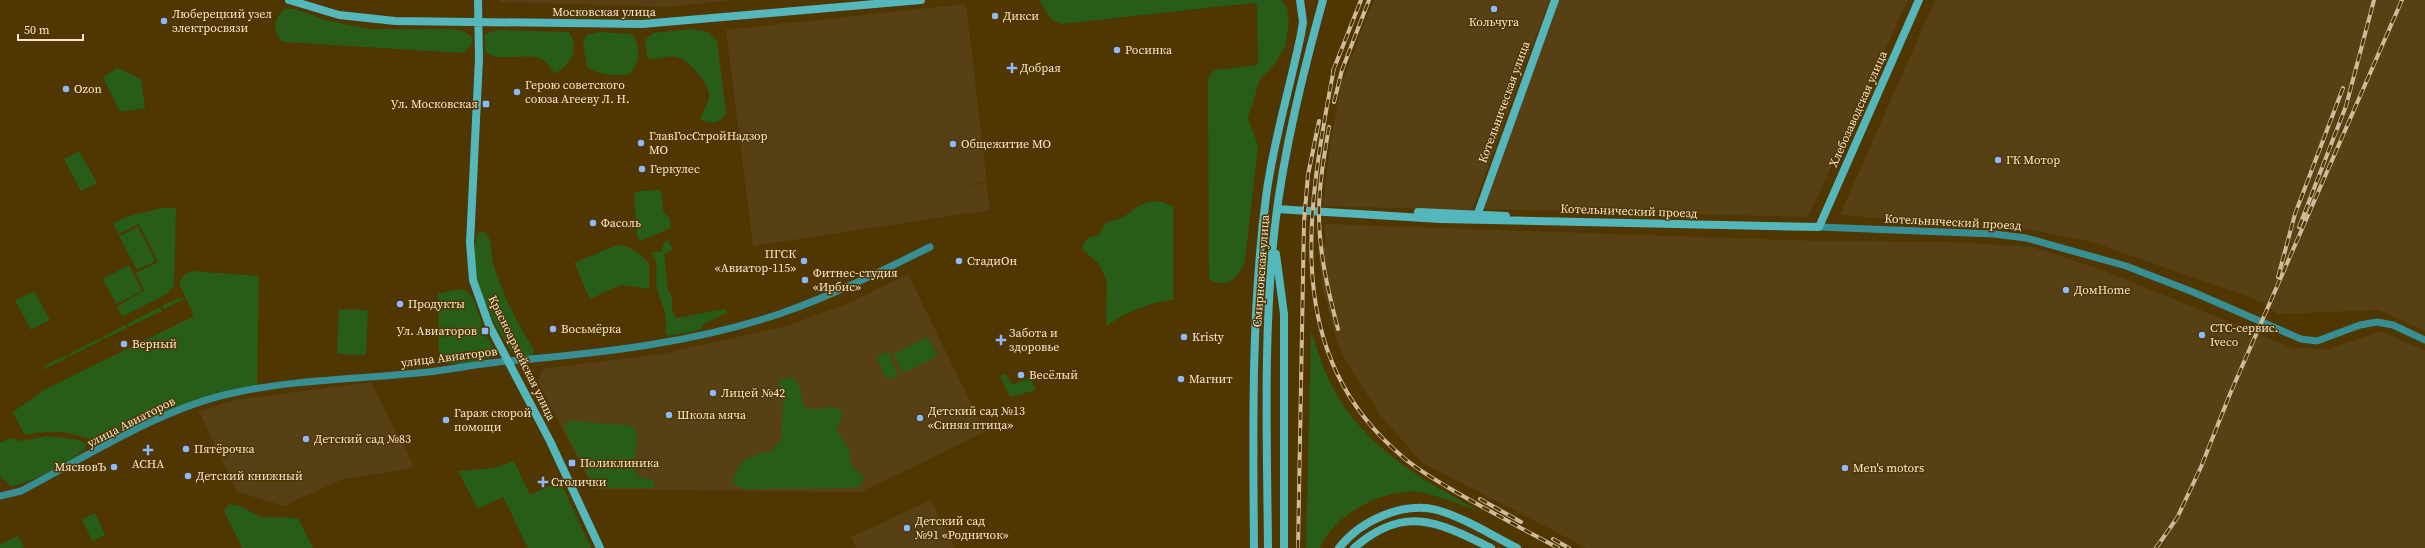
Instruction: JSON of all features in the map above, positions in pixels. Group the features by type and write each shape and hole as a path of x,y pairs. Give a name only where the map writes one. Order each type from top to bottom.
{"street":[{"name":"Московская улица","path":"289,0 339,15 395,22 668,24 921,0"},
{"name":"Красноармейская улица","path":"478,0 479,59 470,264 480,301 508,361 550,441 600,548"},
{"name":"Смирновская улица","path":"1254,548 1256,310 1263,218 1271,166 1301,34 1303,22 1300,0"},
{"name":"Смирновская улица","path":"1268,548 1268,310 1277,209 1289,146 1323,0"},
{"name":"Котельническая улица","path":"1478,213 1555,0"},
{"name":"Хлебозаводская улица","path":"1819,227 1919,0"},
{"name":"Котельнический проезд","path":"1277,209 1385,214 1448,219 1737,227 1819,227 1994,234 2026,238 2126,266 2193,292 2300,339 2317,342 2360,325 2378,322 2394,325 2425,340"},
{"name":"Котельнический проезд","path":"1385,214 1478,213 1527,220"},
{"path":"1274,239 1284,314 1284,548"},
{"name":"улица Авиаторов","path":"0,496 21,491 156,420 187,407 232,393 331,379 428,372 508,361 598,353 660,343 741,324 780,313 840,291 930,247"},
{"path":"1339,548 1358,530 1375,518 1413,508 1443,512 1517,548"},
{"path":"1354,548 1368,536 1381,530 1397,523 1413,521 1432,522 1491,548"}],"shaded area":[{"path":"499,0 732,0 670,7 499,2"},
{"path":"1374,0 1549,0 1472,210 1323,206 1330,145 1341,84"},
{"path":"1559,0 1908,0 1808,217 1483,209"},
{"path":"1935,0 2425,0 2425,331 2379,310 2277,314 2263,302 2092,242 2032,230 1840,215"},
{"path":"966,4 987,182 958,186 987,183 990,210 753,246 726,30"},
{"path":"1325,224 1818,241 1955,242 2032,247 2105,271 2293,348 2327,349 2382,331 2425,351 2425,548 1587,548 1422,463 1381,416 1345,360 1337,342 1322,287 1318,244 1326,244"},
{"name":"Лицей №42","path":"908,274 985,432 861,492 594,489 538,382 542,369 662,354 786,326 846,304"},
{"name":"Детский сад №83","path":"371,382 414,466 405,470 343,479 284,506 237,492 199,411 235,400"},
{"name":"Детский сад №91 «Родничок»","path":"931,500 955,548 856,548 851,537"}],"green space":[{"path":"1039,0 1281,0 1287,7 1289,24 1285,47 1274,65 1260,79 1248,118 1258,146 1245,261 1240,272 1232,280 1217,283 1211,281 1209,277 1208,82 1210,74 1215,70 1258,65 1257,5 1253,3 1062,24 1051,19"},
{"path":"285,9 295,9 325,20 371,29 454,29 465,32 472,37 472,44 463,53 283,42 275,30 275,25 278,16"},
{"path":"692,29 708,32 717,41 726,113 722,119 712,123 701,120 709,94 708,89 697,72 686,62 677,57 673,56 651,59 647,57 645,40 653,33"},
{"path":"498,30 569,32 574,45 574,51 569,62 554,74 547,63 540,58 527,56 502,57 489,55 485,51 485,34"},
{"path":"599,32 633,34 636,39 638,55 636,65 630,74 607,75 587,67 583,44 586,35"},
{"path":"117,68 141,79 145,108 120,112 103,77"},
{"path":"79,151 97,183 81,191 64,159"},
{"path":"659,190 662,195 663,212 670,218 671,228 640,241 637,237 634,194 639,191"},
{"path":"1158,201 1173,206 1173,300 1138,308 1106,326 1107,281 1099,264 1084,251 1083,244 1089,237 1099,235 1108,222 1125,216 1147,202"},
{"path":"161,208 176,208 174,286 167,294 122,317 117,306 144,291 136,273 158,262 139,224 118,234 113,223 126,217"},
{"path":"138,227 155,261 137,270 119,236"},
{"path":"482,231 486,233 490,241 493,263 505,297 534,350 531,357 518,356 512,352 496,327 484,302 475,261 477,234"},
{"path":"668,240 673,249 664,254 668,291 672,296 672,310 676,318 726,309 727,313 704,324 700,330 668,336 665,331 665,314 656,284 657,266 651,253 662,251 664,242"},
{"path":"617,245 635,250 649,264 649,289 621,285 590,299 574,263"},
{"path":"129,265 142,291 116,304 103,279"},
{"path":"191,271 259,276 257,389 187,407 107,446 69,433 49,432 28,435 24,434 13,412 44,390 194,316 179,283 184,275"},
{"path":"460,289 467,291 474,300 485,334 493,347 492,356 472,363 451,364 439,360 438,294"},
{"path":"34,291 50,320 31,330 15,300"},
{"path":"179,298 184,299 164,309 162,306"},
{"path":"160,307 162,311 128,327 127,324"},
{"path":"339,309 368,310 366,355 337,354"},
{"path":"125,325 127,328 104,339 103,337"},
{"path":"1311,329 1324,369 1336,394 1351,416 1369,436 1409,469 1478,510 1434,495 1419,492 1391,494 1361,506 1348,515 1336,525 1320,548 1306,548"},
{"path":"928,337 937,356 903,373 893,354"},
{"path":"100,338 102,340 70,356 69,354"},
{"path":"888,352 898,375 887,380 876,357"},
{"path":"66,355 67,358 40,371 48,364"},
{"path":"1005,374 1013,385 1030,377 1036,390 1010,397 1000,376"},
{"path":"791,377 800,387 804,407 813,409 829,407 843,412 837,431 849,449 852,466 863,476 864,480 858,488 743,489 734,484 733,481 735,474 746,458 754,457 758,453 771,452 782,437 783,405 779,380"},
{"path":"572,421 633,426 637,438 635,459 636,472 639,477 654,480 654,488 599,488 594,486 564,429 567,422"},
{"path":"48,436 80,440 85,443 86,447 63,465 28,482 11,486 0,476 0,443 11,438 22,441"},
{"path":"514,461 530,495 560,481 591,548 528,548 503,497 478,509 458,471 494,468"},
{"path":"229,504 240,506 261,517 298,518 313,548 242,548 224,511"},
{"path":"95,513 105,535 92,541 82,519"},
{"path":"18,536 24,548 0,548 0,544"}],"railway":[{"path":"1333,71 1361,0"},
{"path":"1334,102 1342,70 1369,0"},
{"path":"2299,227 2346,106 2374,0"},
{"path":"2156,548 2177,518 2201,467 2230,394 2402,0"},
{"path":"1334,68 1316,173 1312,225 1312,276 1320,326 1337,373 1364,417 1409,462 1463,496 1558,548"},
{"path":"2278,277 2295,214 2343,88"},
{"path":"1298,548 1304,222 1308,175 1319,121"},
{"path":"1329,127 1321,181 1319,228 1325,272 1338,329"},
{"path":"1480,499 1521,522"},
{"path":"1553,539 1569,548"}],"place":[{"name":"Кольчуга","path":"1494,9"},
{"name":"Дикси","path":"995,16"},
{"name":"Люберецкий узел электросвязи","path":"164,21"},
{"name":"Росинка","path":"1117,50"},
{"name":"Добрая","path":"1012,68"},
{"name":"Ozon","path":"66,89"},
{"name":"Герою советского союза Агееву Л. Н.","path":"517,92"},
{"name":"Ул. Московская","path":"486,104"},
{"name":"ГлавГосСтройНадзор МО","path":"641,143"},
{"name":"Общежитие МО","path":"953,144"},
{"name":"ГК Мотор","path":"1998,160"},
{"name":"Геркулес","path":"642,169"},
{"name":"Фасоль","path":"593,223"},
{"name":"ПГСК «Авиатор-115»","path":"804,261"},
{"name":"СтадиОн","path":"959,261"},
{"name":"Фитнес-студия «Ирбис»","path":"805,280"},
{"name":"ДомHome","path":"2066,290"},
{"name":"Продукты","path":"400,304"},
{"name":"Восьмёрка","path":"553,329"},
{"name":"Ул. Авиаторов","path":"485,331"},
{"name":"СТС-сервис. Iveco","path":"2202,335"},
{"name":"Kristy","path":"1184,337"},
{"name":"Забота и здоровье","path":"1001,340"},
{"name":"Верный","path":"124,344"},
{"name":"Весёлый","path":"1021,375"},
{"name":"Магнит","path":"1181,379"},
{"name":"Лицей №42","path":"713,393"},
{"name":"Школа мяча","path":"669,415"},
{"name":"Детский сад №13 «Синяя птица»","path":"920,418"},
{"name":"Гараж скорой помощи","path":"446,420"},
{"name":"Детский сад №83","path":"306,439"},
{"name":"Пятёрочка","path":"186,449"},
{"name":"АСНА","path":"148,450"},
{"name":"Поликлиника","path":"572,463"},
{"name":"МясновЪ","path":"114,467"},
{"name":"Men's motors","path":"1845,468"},
{"name":"Детский книжный","path":"188,476"},
{"name":"Столички","path":"543,482"},
{"name":"Детский сад №91 «Родничок»","path":"907,528"}]}
